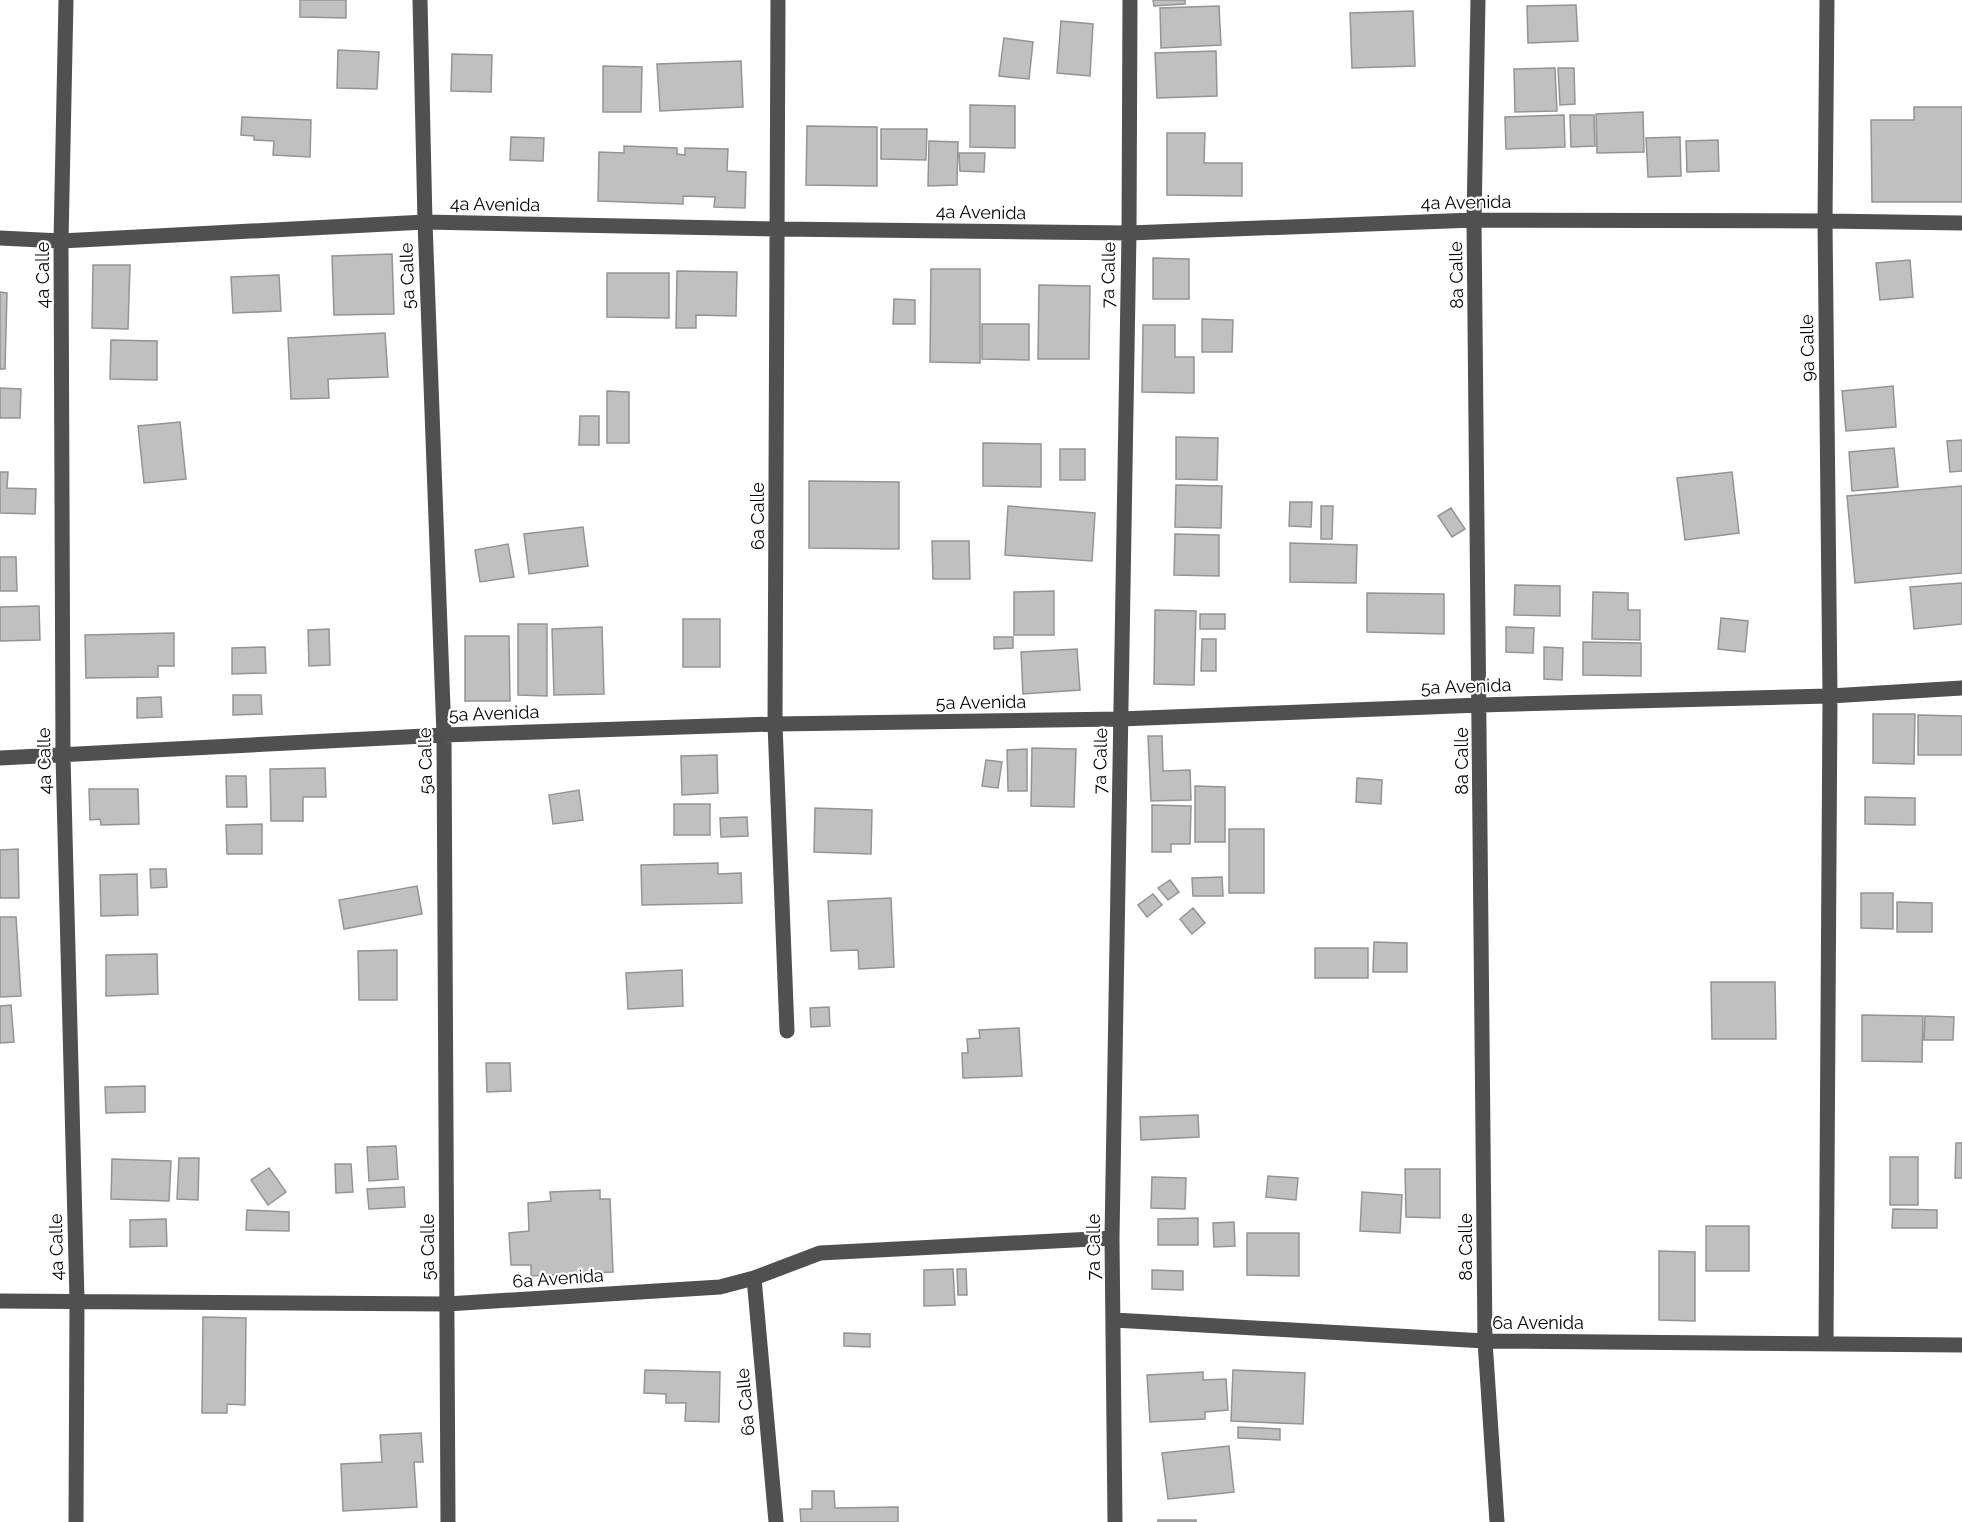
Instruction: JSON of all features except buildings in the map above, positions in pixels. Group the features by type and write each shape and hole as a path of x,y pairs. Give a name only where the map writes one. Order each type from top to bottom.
{"street":[{"name":"4a Calle","path":"66,0 61,241 63,756 77,1300 76,1522"},
{"name":"5a Calle","path":"420,0 424,222 444,735 448,1522"},
{"name":"6a Calle","path":"778,0 775,724 787,1031"},
{"name":"7a Calle","path":"1115,1522 1112,1238 1129,232 1130,0"},
{"name":"8a Calle","path":"1478,0 1474,220 1485,1341 1497,1522"},
{"name":"9a Calle","path":"1826,1343 1830,696 1825,221 1827,0"},
{"name":"4a Avenida","path":"0,238 61,241 424,222 778,229 1129,232 1474,220 1962,223"},
{"name":"5a Avenida","path":"0,759 444,735 775,724 1120,719 1480,705 1830,696 1962,688"},
{"name":"6a Avenida","path":"0,1300 447,1304 720,1287 754,1278 820,1253 1112,1238"},
{"name":"6a Calle","path":"754,1278 776,1522"},
{"name":"6a Avenida","path":"1114,1320 1485,1341 1962,1345"}]}
